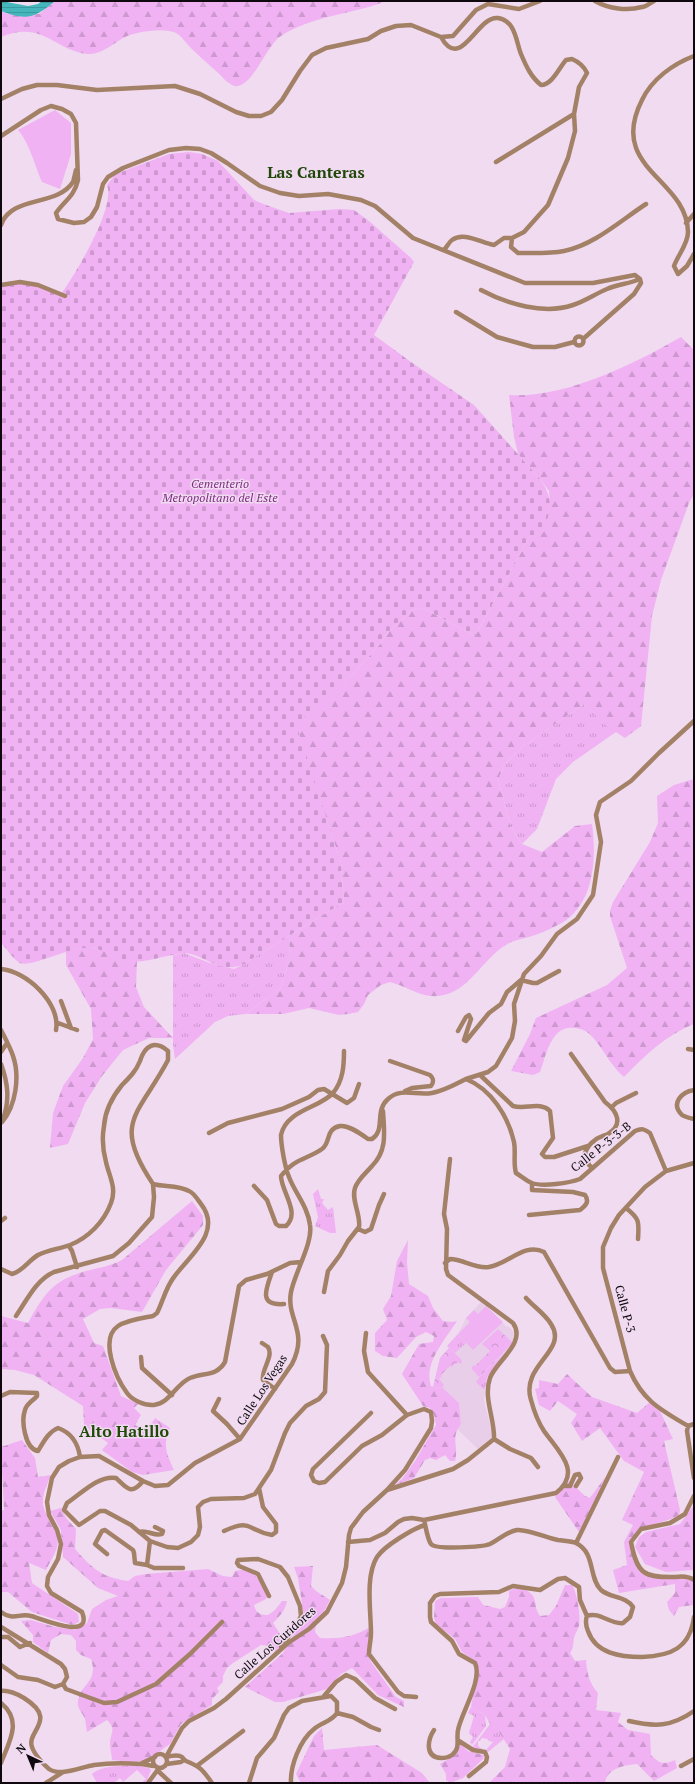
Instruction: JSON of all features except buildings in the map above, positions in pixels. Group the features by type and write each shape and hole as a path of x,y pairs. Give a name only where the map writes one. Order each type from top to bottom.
{"street":[{"path":"1,99 22,89 37,85 57,85 97,90 175,86 200,94 236,112 249,116 260,116 271,112 282,100 300,70 312,55 326,48 368,39 381,31 396,26 411,25 441,37 453,36 476,10 488,4 520,10 540,1"},
{"path":"595,1 610,8 627,8 643,7 654,1"},
{"path":"441,37 444,44 450,47 463,47 469,42 482,24 489,19 498,18 505,21 515,32 522,56 531,74 541,85 545,85 566,60 572,59 585,68 587,73 579,87 574,114 575,131 568,158 548,205 524,232 512,238 504,238 494,245 469,237 458,237 452,240 444,250"},
{"path":"694,56 671,67 653,84 641,102 634,122 633,134 638,154 649,171 676,199 686,223 688,233 685,244 674,266 678,274 687,266 694,254"},
{"path":"1,136 41,110 51,106 62,109 71,114 76,123 78,163 76,189 56,213 58,219 64,222 84,222 90,218 97,207 103,184 108,177 123,168 169,150 186,148 200,149 211,153 260,186 280,194 299,196 328,194 361,200 375,206 413,238 525,283 593,283 635,275 640,279"},
{"path":"496,162 574,114"},
{"path":"1,225 3,218 12,210 62,193 73,182 78,163"},
{"path":"512,238 511,247 518,253 563,251 584,245 646,204"},
{"path":"686,223 694,214"},
{"path":"481,290 498,299 516,304 556,308 572,305 608,288 640,279"},
{"path":"456,312 497,337 533,347 555,347 574,342 577,337 583,339 634,294 641,283 640,279"},
{"path":"1,285 20,282 38,285 65,296"},
{"path":"404,1092 422,1094 434,1093 466,1079 488,1072 496,1066 512,1038 515,1021 514,1004 524,974 541,956 557,934 577,919 593,895 601,842 596,815 600,802 631,781 658,753 694,722"},
{"path":"1,969 16,973 28,979 38,988 50,1004 58,1023 56,1030"},
{"path":"521,980 537,983 559,970"},
{"path":"458,1030 466,1017 469,1015 471,1019 464,1040 466,1041 489,1013 501,1004 507,992 521,980"},
{"path":"61,1000 71,1028"},
{"path":"58,1023 77,1030"},
{"path":"1,1030 15,1064 16,1080 8,1115 1,1122"},
{"path":"1,1052 7,1043"},
{"path":"1,1269 12,1274 18,1272 33,1258 45,1251 69,1246 79,1241 98,1226 111,1204 114,1194 112,1181 106,1162 103,1140 106,1112 112,1100 138,1067 142,1053 146,1048 154,1045 162,1046 168,1052 168,1060 134,1117 131,1139 140,1165 153,1184 154,1197 152,1217 139,1234 113,1256 54,1272 45,1276 35,1286 16,1316"},
{"path":"688,1049 694,1050"},
{"path":"287,1169 281,1141 282,1130 284,1126 299,1113 332,1094 340,1082 344,1070 344,1051"},
{"path":"570,1054 605,1102 612,1107 618,1116 618,1122 612,1131 595,1139 588,1146 585,1153 589,1165 593,1168"},
{"path":"254,1186 267,1200 276,1224 279,1226 286,1226 291,1219 291,1209 281,1176 287,1169 299,1159 323,1149 326,1145 328,1135 334,1128 341,1126 348,1127 368,1139 375,1137 379,1132 382,1105 395,1094 412,1088 431,1086 433,1078 430,1075 390,1061"},
{"path":"1,1064 6,1080 8,1096 1,1122"},
{"path":"480,1075 513,1106 518,1108 544,1107 550,1111 553,1138 542,1154 545,1157 554,1157 588,1146"},
{"path":"466,1079 481,1086 502,1112 509,1124 514,1143 516,1173 532,1183 532,1190 573,1192 585,1196 587,1201 586,1205 580,1210 529,1215"},
{"path":"209,1133 228,1123 282,1109 318,1090 324,1089 347,1103 354,1098 359,1084"},
{"path":"694,1090 687,1091 681,1095 678,1102 679,1110 683,1116 694,1120"},
{"path":"612,1107 616,1103 636,1093"},
{"path":"324,1292 328,1271 360,1225 354,1189 362,1176 379,1158 384,1147 382,1105"},
{"name":"Calle P-3-3-B","path":"532,1183 541,1184 572,1182 580,1179 635,1131 640,1129 644,1129 650,1134 666,1171"},
{"path":"450,1160 444,1214 447,1229 446,1263 448,1275 513,1323 517,1329 518,1335 515,1342 496,1366 490,1380 488,1397 493,1424 494,1440"},
{"name":"Calle P-3","path":"688,1426 666,1413 645,1397 636,1384 630,1371 603,1268 603,1247 611,1228 619,1215 645,1187 666,1171 694,1163"},
{"name":"Calle Los Vegas","path":"1,1612 12,1617 30,1615 70,1628 79,1627 82,1623 84,1616 82,1612 51,1593 47,1586 48,1577 58,1560 61,1544 58,1530 50,1515 47,1502 52,1478 59,1467 80,1457 99,1456 143,1481 155,1486 168,1485 194,1463 240,1439 275,1389 297,1354 298,1332 292,1310 291,1294 310,1233 310,1224 302,1202 288,1176 287,1169"},
{"path":"153,1184 181,1188 190,1191 204,1207 209,1228 204,1239 173,1278 157,1313 153,1316 118,1326 111,1334 109,1341 109,1353 127,1394 135,1400 141,1403 154,1405 163,1402 191,1377 217,1372 225,1362 239,1286 246,1280 272,1272 290,1263 301,1262"},
{"path":"358,1229 365,1232 371,1229 379,1204 384,1194"},
{"path":"626,1208 636,1216 639,1221 638,1239"},
{"path":"69,1246 77,1267"},
{"path":"446,1263 450,1259 458,1259 474,1266 488,1267 499,1264 525,1250 539,1249 544,1252 610,1368 614,1372 630,1371"},
{"path":"272,1272 266,1287 268,1302 274,1305 284,1304"},
{"path":"416,1697 404,1696 398,1692 369,1654 371,1635 369,1604 370,1586 377,1557 415,1528 425,1523 556,1493 563,1486 568,1473 566,1460 543,1429 534,1412 528,1384 532,1375 553,1346 556,1337 552,1325 526,1298"},
{"path":"366,1333 364,1351 368,1372 407,1415"},
{"path":"143,1481 137,1488 132,1490 128,1489 116,1478 108,1477 100,1480 66,1503 64,1510 79,1525 100,1511 105,1511 125,1521 150,1541 167,1547 178,1548 191,1542 198,1535 200,1527 198,1508 200,1504 211,1499 244,1498 251,1496 259,1488 271,1470 290,1423 306,1406 319,1399 325,1392 327,1345 323,1336"},
{"path":"262,1343 268,1347 270,1353 262,1373 263,1380 275,1389"},
{"path":"141,1357 142,1368 146,1373 157,1380 172,1395"},
{"path":"1,1396 10,1392 37,1393 38,1396 29,1403 24,1411 24,1427 27,1442 30,1447 38,1451 42,1443 58,1428 68,1432 77,1442 80,1457"},
{"path":"219,1399 213,1411 240,1439"},
{"name":"Calle Los Curidores","path":"166,1757 182,1728 189,1721 220,1703 275,1654 309,1629 327,1612 342,1583 346,1567 348,1535 356,1520 405,1470 431,1428 432,1415 428,1410 420,1410 407,1415 382,1435 362,1446 325,1482 319,1484 314,1481 311,1475 313,1469 371,1413"},
{"path":"694,1424 688,1426 687,1431 694,1478"},
{"path":"494,1440 531,1458 538,1466"},
{"path":"387,1490 453,1469 468,1460 494,1440"},
{"path":"576,1543 618,1457"},
{"path":"563,1486 570,1486 574,1475 579,1474 581,1478 576,1486"},
{"path":"224,1531 245,1524 267,1534 272,1535 276,1532 276,1524 263,1507 259,1488"},
{"path":"694,1496 685,1514 670,1523 641,1530 631,1542 634,1560 646,1574 650,1576 688,1576 694,1580"},
{"path":"348,1542 370,1540 385,1533 404,1519 412,1518 425,1523"},
{"path":"425,1523 430,1543 434,1546 446,1548 486,1545 505,1534 519,1530 561,1541 576,1543 584,1549 591,1560 595,1579 601,1590 629,1602 633,1607 630,1617 623,1623 614,1622 595,1615 587,1616"},
{"path":"139,1532 145,1531 158,1535 162,1534 162,1530 155,1527"},
{"path":"107,1554 94,1543 102,1531 105,1530 133,1550 134,1563 147,1565 154,1568 183,1568"},
{"path":"147,1565 150,1541"},
{"path":"269,1596 258,1574 238,1566 238,1560 258,1559 280,1567 288,1577 296,1593 300,1606 300,1616 297,1625 275,1654"},
{"path":"469,1776 486,1762 487,1757 485,1752 473,1750 459,1740 457,1734 458,1727 470,1699 477,1672 476,1666 472,1661 459,1654 452,1641 431,1622 430,1602 435,1596 440,1594 499,1592 514,1586 540,1590 558,1579 564,1578 578,1585 582,1608 587,1616 586,1626 591,1639 595,1644 607,1652 633,1657 660,1656 679,1648 688,1637 694,1617"},
{"path":"63,1684 66,1689 104,1703 117,1702 156,1684 190,1654 222,1622"},
{"path":"1,1627 64,1667 67,1677 63,1684 55,1687 38,1680 21,1678 1,1665"},
{"path":"1,1637 8,1637 20,1647 30,1644"},
{"path":"324,1696 336,1682 346,1674 355,1679 375,1698 395,1709"},
{"path":"1,1691 10,1691 22,1697 33,1704 39,1712 40,1723 32,1742 32,1748 49,1769 50,1775 47,1782"},
{"path":"249,1783 257,1758 274,1738 284,1715 289,1708 302,1701 330,1696 337,1702 337,1713 331,1720 320,1725 310,1733 298,1751 292,1765 291,1783"},
{"path":"1,1703 10,1713 13,1725 10,1741 1,1763"},
{"path":"629,1721 650,1725 660,1725 675,1722 694,1711"},
{"path":"337,1713 353,1717 378,1730"},
{"path":"434,1730 429,1738 429,1750 431,1754 438,1758 447,1758 454,1754 459,1740"},
{"path":"198,1766 243,1731"},
{"path":"140,1764 172,1745"},
{"path":"157,1755 166,1757 182,1757 184,1760 198,1766 203,1770 212,1783"},
{"path":"157,1755 153,1760 157,1768 171,1783"},
{"path":"166,1757 167,1764"},
{"path":"680,1766 694,1759"},
{"path":"47,1782 62,1772 96,1765 140,1764 157,1768 184,1760"},
{"path":"148,1783 157,1768"},
{"path":"49,1769 62,1772"}],"shaded area":[{"path":"481,1302 507,1327 508,1326 514,1332 515,1331 512,1345 494,1367 486,1380 484,1401 492,1432 491,1438 478,1449 457,1429 461,1424 459,1403 442,1387 433,1387 440,1358 449,1348 447,1346 458,1334 466,1318"}],"green space":[{"path":"55,1 386,1 373,6 319,19 293,29 275,41 247,81 241,85 234,86 226,81 180,36 171,31 157,30 134,34 123,38 97,53 92,54 75,51 47,37 27,32 15,33 1,37 1,11 8,14 39,14"},
{"path":"55,110 71,123 71,154 60,189 42,182 29,148 18,130"},
{"name":"Cementerio Metropolitano del Este","path":"189,152 202,154 218,161 254,200 266,205 289,213 340,209 354,210 369,221 411,258 414,262 374,335 474,405 540,479 548,492 550,510 544,532 530,536 475,636 423,608 413,610 388,632 380,644 353,674 296,724 341,863 344,902 242,965 234,967 226,967 191,954 184,953 130,962 116,958 100,950 90,948 73,950 25,964 20,963 1,943 1,283 18,281 61,294 93,241 106,209 108,195 107,185 114,176 169,154"},
{"path":"681,337 694,350 694,494 689,503 661,580 652,616 641,726 625,738 608,727 584,704 522,747 505,764 498,779 511,827 522,844 542,852 575,826 592,824 594,853 593,868 585,897 578,909 567,919 554,927 506,945 496,952 472,978 454,992 430,996 390,982 381,985 368,995 358,1012 339,1015 309,1008 283,1014 245,1014 280,989 290,958 289,936 344,902 341,863 295,724 353,674 380,644 388,632 413,610 423,608 475,636 530,536 548,519 550,503 549,491 518,454 514,437 509,395 530,395 575,386 598,378 642,358"},
{"path":"584,704 616,732 573,762 556,779 537,829 522,844 511,827 498,779 505,764 522,747"},
{"path":"694,779 694,1024 665,1040 624,1077 615,1068 591,1035 584,1030 575,1028 567,1028 560,1031 555,1036 547,1050 540,1072 533,1075 511,1071 530,1034 536,1018 607,985 627,968 610,916 613,902 650,842 658,823 657,796 674,785"},
{"path":"289,936 290,958 280,989 245,1014 228,1016 215,1022 175,1059 173,1045 173,955 184,953 210,963 234,969"},
{"path":"87,947 106,951 124,961 137,961 136,987 144,1007 173,1038 149,1038 123,1050 102,1076 85,1103 68,1144 50,1148 53,1113 63,1086 83,1058 93,1039 91,1009 66,965 66,951"},
{"path":"318,1189 321,1199 324,1199 322,1203 328,1210 333,1207 336,1233 330,1233 315,1226 318,1217 313,1194"},
{"path":"192,1201 203,1216 203,1225 166,1270 142,1312 111,1308 100,1309 83,1319 94,1343 103,1346 121,1396 138,1404 134,1408 141,1415 135,1425 147,1430 155,1418 170,1428 166,1440 166,1450 174,1470 143,1475 132,1472 102,1450 108,1443 84,1425 83,1406 34,1375 15,1370 1,1369 1,1316 28,1323 39,1304 57,1284 75,1275 122,1260"},
{"path":"408,1240 407,1263 409,1284 428,1296 433,1308 443,1321 457,1321 442,1343 433,1360 429,1377 431,1386 440,1389 442,1387 459,1403 461,1424 455,1438 455,1461 450,1461 445,1455 436,1460 430,1458 425,1460 414,1478 394,1486 402,1479 415,1461 436,1425 434,1415 430,1408 423,1406 402,1374 419,1344 433,1342 434,1336 426,1332 416,1337 397,1358 383,1356 375,1351 375,1333 387,1320 383,1309 391,1296 397,1261"},
{"path":"486,1306 503,1322 473,1350 458,1334 470,1322 466,1318 474,1310 478,1314"},
{"path":"498,1329 513,1343 479,1377 471,1368 490,1351 482,1344"},
{"path":"458,1334 466,1343 455,1353 447,1346"},
{"path":"449,1348 461,1359 462,1362 460,1364 458,1362 451,1367 450,1366 441,1375 442,1376 439,1379 444,1385 440,1389 433,1387 440,1358"},
{"path":"507,1351 487,1377 485,1389 483,1389 476,1382 481,1375"},
{"path":"567,1374 592,1397 637,1413 650,1402 659,1409 673,1439 664,1441 680,1510 679,1515 639,1529 629,1543 634,1562 650,1578 672,1579 690,1577 694,1582 694,1605 679,1607 674,1616 669,1610 667,1602 675,1593 675,1584 619,1593 613,1570 627,1565 624,1542 633,1525 622,1520 644,1472 624,1461 600,1428 582,1441 571,1423 577,1414 558,1401 550,1411 539,1405 535,1389 539,1388 539,1380 558,1384"},
{"path":"22,1440 35,1458 38,1477 51,1475 44,1493 43,1505 55,1531 58,1542 46,1570 29,1563 32,1583 78,1614 79,1622 72,1625 32,1612 8,1592 1,1592 1,1511 4,1510 1,1447"},
{"path":"606,1476 579,1532 555,1497 569,1481 585,1496 590,1498"},
{"path":"694,1505 694,1572 692,1570 666,1572 645,1564 635,1547 639,1537 646,1532 680,1524"},
{"path":"61,1508 66,1518 76,1529 75,1549 98,1571 111,1577 128,1581 135,1576 146,1574 208,1569 223,1576 232,1577 235,1571 241,1570 247,1571 255,1576 268,1594 266,1599 254,1605 259,1613 268,1615 275,1610 282,1601 287,1601 282,1613 273,1623 280,1634 284,1636 284,1639 275,1652 270,1646 261,1645 233,1663 227,1668 223,1676 223,1682 217,1688 219,1692 212,1699 212,1705 181,1724 170,1744 144,1761 132,1762 112,1760 110,1740 112,1726 107,1720 87,1732 85,1719 79,1709 78,1702 79,1696 91,1678 93,1667 91,1659 81,1655 76,1650 76,1641 71,1635 61,1634 51,1640 48,1653 33,1642 33,1635 21,1621 31,1620 55,1627 75,1630 87,1623 92,1609 106,1600 118,1596 98,1588 63,1557 61,1530 50,1511"},
{"path":"313,1566 311,1586 330,1600 322,1615 316,1622 315,1632 320,1638 341,1638 359,1633 372,1626 367,1652 371,1662 396,1697 404,1701 404,1707 378,1695 352,1668 341,1674 327,1689 283,1702 275,1702 245,1687 283,1653 304,1617 298,1578 294,1567"},
{"path":"565,1585 572,1585 574,1588 579,1611 579,1626 574,1636 573,1647 570,1653 575,1661 586,1660 589,1678 598,1693 596,1710 621,1713 618,1722 628,1730 650,1734 651,1755 654,1758 662,1763 675,1760 677,1768 654,1781 637,1764 617,1768 609,1774 605,1783 489,1783 505,1767 510,1749 499,1732 490,1724 485,1715 471,1707 475,1685 475,1661 462,1652 455,1639 436,1624 434,1618 435,1601 441,1598 478,1597 483,1605 500,1609 505,1607 509,1597 509,1591 512,1589 523,1589 530,1592 534,1598 540,1616 549,1615 556,1606"},
{"path":"471,1707 485,1715 486,1726 472,1745 470,1742 473,1737 469,1733 474,1716 468,1713"},
{"path":"490,1724 499,1731 504,1739 488,1752 486,1750 493,1742 487,1739 482,1738 478,1741 478,1746 482,1749 472,1748"},
{"path":"322,1728 324,1750 377,1745 422,1773 430,1783 301,1783 296,1774 314,1736"},
{"path":"460,1744 468,1751 484,1755 483,1759 463,1778 450,1783 446,1780 446,1774 440,1764 457,1754"},
{"path":"133,1765 149,1768 151,1770 146,1783 141,1783 146,1779 137,1770 123,1782 120,1778 114,1783 97,1783 92,1774 106,1767"}],"water":[{"path":"1,1 28,6 38,4 42,1 55,1 42,11 24,17 1,11"}],"district":[{"name":"Las Canteras","path":"316,172"},
{"name":"Alto Hatillo","path":"124,1431"}]}
